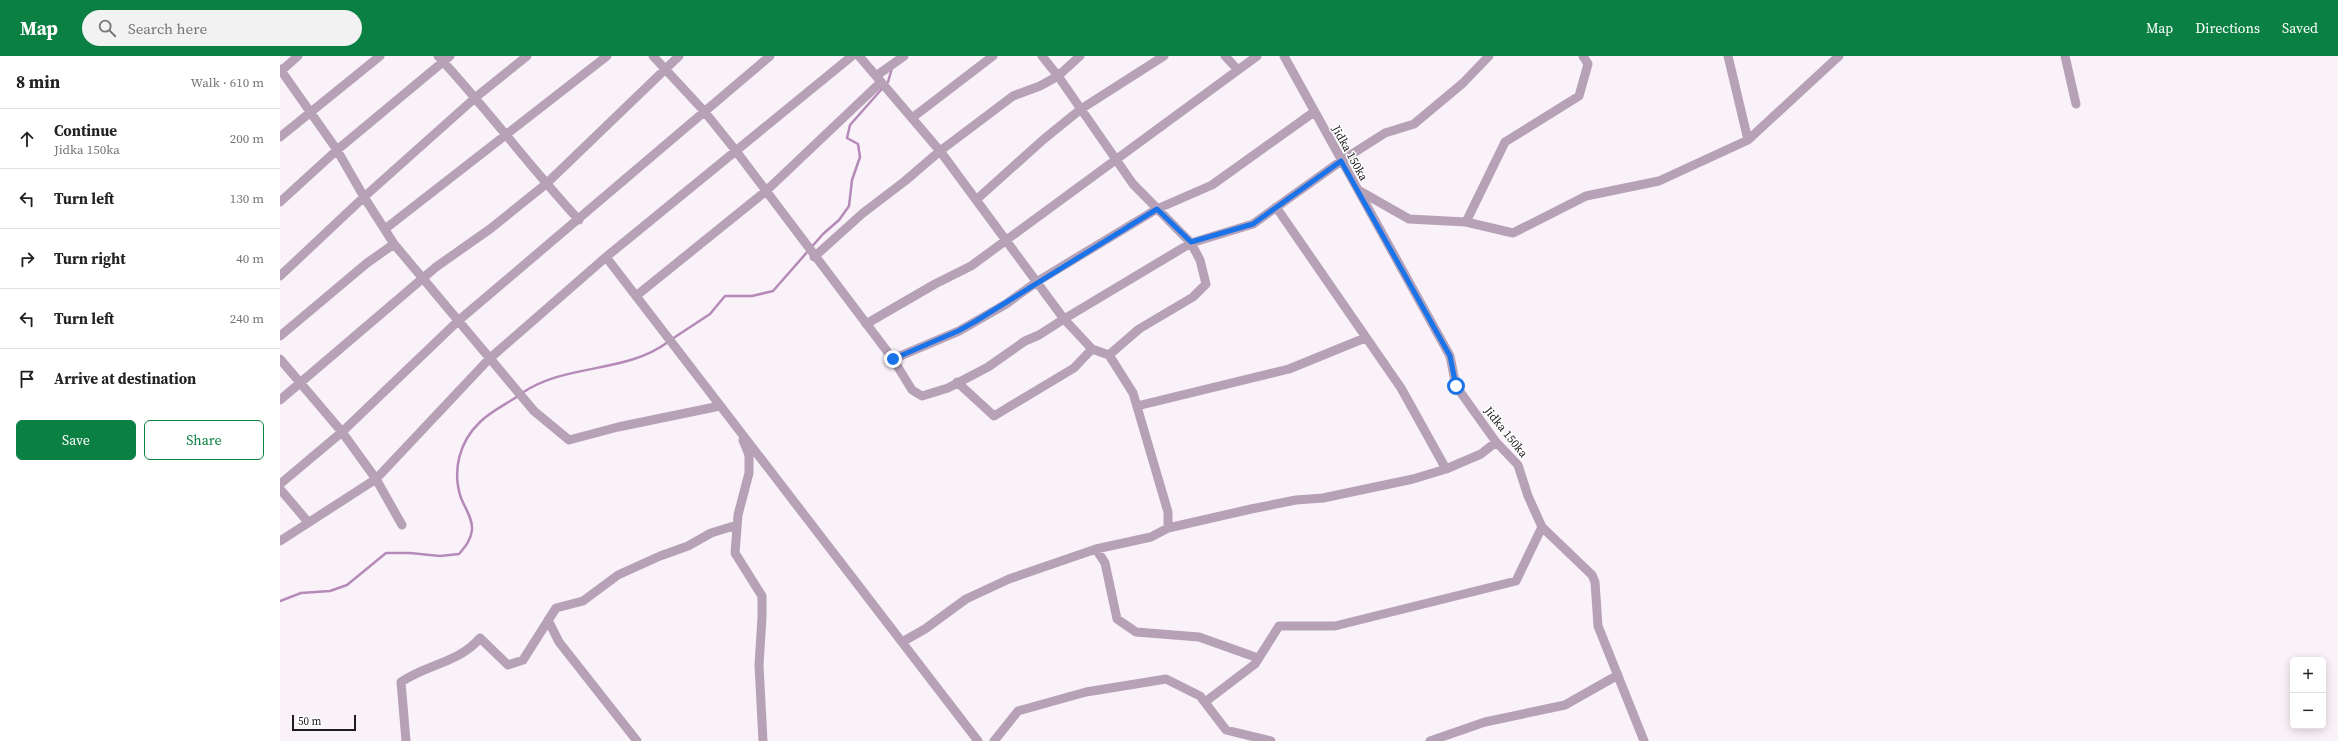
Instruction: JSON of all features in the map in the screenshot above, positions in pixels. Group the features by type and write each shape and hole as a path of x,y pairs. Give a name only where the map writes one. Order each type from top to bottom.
{"street":[{"path":"298,56 280,71 338,150 364,197 394,244 534,411 569,440 618,427 720,406"},
{"path":"280,137 380,56"},
{"path":"280,276 364,197 476,97 527,56"},
{"path":"385,229 607,56"},
{"path":"653,56 704,111 736,151 814,257 893,359 912,390 922,396 934,393 988,367 1025,342 1039,335 1191,242 1253,224 1341,161 1385,133 1414,124 1463,83 1489,56"},
{"path":"280,400 455,252 490,229 546,184 679,56"},
{"path":"280,484 342,432 458,321 579,220 704,111 770,56"},
{"path":"280,541 376,478 489,359 606,257 852,56"},
{"path":"859,56 940,151 1038,281 1064,319 1092,348 1109,355 1133,393 1168,512 1168,528"},
{"path":"636,296 766,191 878,79 904,56"},
{"path":"912,118 993,56"},
{"path":"1042,56 1058,76 1133,184 1191,242 1200,260 1206,284 1193,297 1139,329 1109,355"},
{"path":"814,257 863,213 905,181 940,151 1014,96 1040,86 1058,76 1080,56"},
{"path":"976,200 1044,139 1081,109 1164,56"},
{"path":"1225,56 1238,70"},
{"path":"866,324 935,284 971,266 1257,56"},
{"name":"Jidka 150ka","path":"1284,56 1356,189 1450,356 1456,386 1496,442 1518,465 1528,496 1542,527 1592,575 1595,582 1596,620 1644,741"},
{"path":"1466,222 1505,142 1579,96 1588,64 1583,56"},
{"path":"1728,56 1748,140"},
{"path":"1356,189 1410,219 1466,222 1513,233 1586,196 1659,181 1748,140 1839,56"},
{"path":"2065,56 2076,104"},
{"path":"280,202 444,58 546,184 579,220"},
{"path":"893,359 958,331 1006,304 1038,281 1157,209 1212,185 1314,112"},
{"path":"1276,207 1401,388 1446,469"},
{"path":"280,336 367,263 394,244"},
{"path":"606,257 978,741"},
{"path":"1137,406 1289,369 1366,338"},
{"path":"957,382 994,416 1074,368 1092,348"},
{"path":"280,359 342,432 376,478 402,525"},
{"path":"739,430 749,455 749,473 737,525 735,553 762,596 762,617 759,637 759,665 763,741"},
{"path":"902,642 925,629 966,599 1009,579 1096,550 1151,538 1168,528 1288,502 1337,495 1413,479 1446,469 1481,454 1496,442"},
{"path":"280,489 308,522"},
{"path":"406,741 401,682 412,675 449,662 471,648 480,638 508,665 523,660 556,608 583,601 618,575 660,556 688,546 711,533 737,525"},
{"path":"1205,702 1255,664 1279,626 1335,626 1516,581 1542,527"},
{"path":"1096,550 1105,563 1117,619 1136,632 1200,637 1258,658"},
{"path":"548,620 559,642 637,741"},
{"path":"1430,741 1485,722 1565,705 1618,675"},
{"path":"994,741 1018,711 1086,692 1166,679 1200,696 1226,730 1271,741"}],"waterway":[{"path":"672,339 710,314 725,296 752,296 773,291 823,234 839,220 849,206 852,180 860,157 858,144 847,138 850,125 888,82 892,68"},
{"path":"522,393 557,377 633,359 651,352 668,342"},
{"path":"280,601 301,593 330,591 347,585 386,553 410,553 440,556 459,554 469,540 472,530 470,518 458,488 458,467 462,448 473,430 484,418 518,396"}],"route":[{"path":"893,359 958,331 1006,304 1038,281 1157,209 1191,242 1228,230 1253,224 1341,161 1450,356 1456,386"}]}
